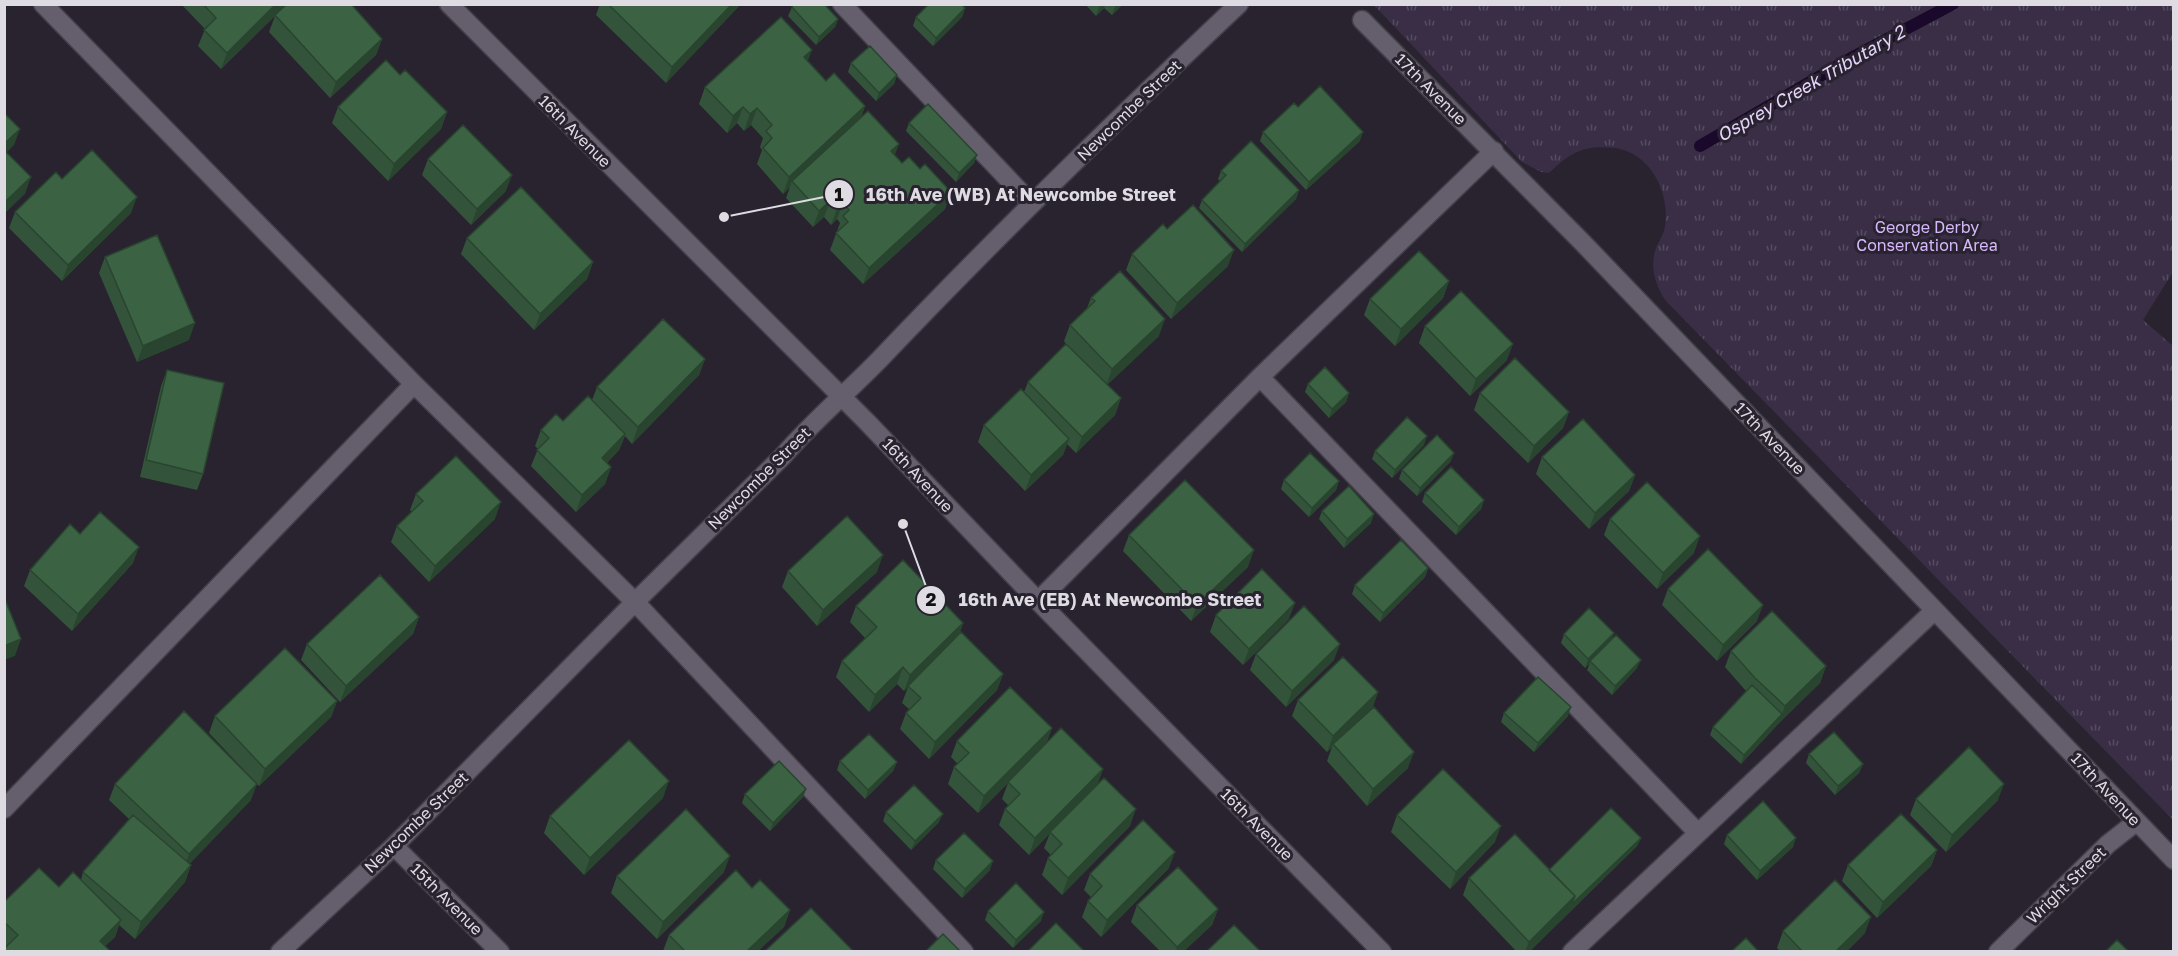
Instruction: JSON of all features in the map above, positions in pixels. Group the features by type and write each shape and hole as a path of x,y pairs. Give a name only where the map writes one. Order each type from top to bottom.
{"street":[{"path":"43,4 414,384 635,602 964,951"},
{"name":"16th Avenue","path":"449,4 843,398 1038,601 1382,951"},
{"path":"842,4 1031,203"},
{"name":"Newcombe Street","path":"280,951 394,846 783,456 802,434 843,398 1031,203 1239,4"},
{"name":"17th Avenue","path":"1362,20 1494,151 2174,860"},
{"path":"1038,601 1260,377 1494,151"},
{"path":"1260,377 1697,832"},
{"path":"4,809 414,384"},
{"path":"1572,951 1934,611"},
{"name":"Wright Street","path":"1998,951 2108,844 2136,822"},
{"name":"15th Avenue","path":"394,846 500,951"}],"green space":[{"name":"George Derby Conservation Area","path":"1374,5 2173,5 2173,272 2143,320 2173,346 2173,820 1665,300 1655,279 1653,262 1665,226 1666,213 1661,188 1648,166 1628,151 1604,147 1586,149 1571,155 1549,173 1541,172 1522,162"}],"building":[{"path":"203,4 276,4 227,53 204,30 216,18"},
{"path":"287,4 351,4 382,39 336,82 275,15"},
{"path":"608,4 732,4 672,67"},
{"path":"794,4 824,4 838,19 819,37 792,7"},
{"path":"929,4 961,4 965,8 936,38 916,17"},
{"path":"781,17 812,50 804,57 826,81 834,73 865,106 789,177 763,148 772,138 766,131 772,125 757,108 750,114 743,107 733,116 705,87"},
{"path":"870,46 897,75 879,93 851,63"},
{"path":"386,60 400,75 405,70 447,112 394,164 338,107"},
{"path":"1320,86 1363,132 1309,182 1263,132 1294,103 1298,107"},
{"path":"928,104 977,155 959,173 909,123"},
{"path":"868,111 899,144 891,151 902,163 909,157 920,169 925,164 951,192 869,268 836,233 848,222 843,216 849,210 843,203 837,209 830,201 819,211 792,181"},
{"path":"4,113 20,129 4,144"},
{"path":"463,125 512,175 477,209 428,159"},
{"path":"1251,141 1299,190 1245,244 1202,200 1226,175 1221,171"},
{"path":"4,150 31,177 4,203"},
{"path":"92,150 137,197 68,265 15,212 56,172 62,179"},
{"path":"521,187 593,262 540,314 467,238"},
{"path":"1193,205 1234,250 1177,303 1132,254 1163,224 1167,229"},
{"path":"157,235 195,323 143,346 105,257"},
{"path":"1419,251 1449,281 1401,329 1370,299"},
{"path":"1120,271 1165,319 1112,369 1070,325 1095,301 1091,298"},
{"path":"1461,291 1513,344 1476,379 1425,326"},
{"path":"663,319 705,359 638,427 597,387"},
{"path":"1066,344 1121,398 1082,437 1028,382"},
{"path":"1515,358 1569,412 1534,446 1480,393"},
{"path":"1325,367 1349,393 1332,409 1308,384"},
{"path":"167,370 224,383 203,474 146,460"},
{"path":"1021,389 1069,439 1031,475 984,425"},
{"path":"588,396 625,434 602,458 611,467 582,495 537,450 549,438 541,430 556,414 563,421"},
{"path":"1407,417 1427,436 1395,470 1375,451"},
{"path":"1583,419 1635,475 1595,513 1542,457"},
{"path":"1437,435 1454,453 1420,488 1402,470"},
{"path":"1310,453 1339,481 1312,508 1284,480"},
{"path":"456,456 501,502 435,566 397,526 423,501 416,494"},
{"path":"1451,467 1484,500 1459,527 1425,493"},
{"path":"1185,480 1254,550 1197,605 1129,535"},
{"path":"1647,482 1700,536 1663,573 1610,519"},
{"path":"1349,486 1374,514 1347,539 1322,511"},
{"path":"100,512 139,547 78,614 30,570 70,524 80,534"},
{"path":"847,516 883,555 823,610 788,571"},
{"path":"1401,540 1428,568 1383,613 1355,585"},
{"path":"1708,549 1763,605 1723,645 1668,589"},
{"path":"903,560 963,623 910,675 903,667 875,695 842,661 877,627 856,606"},
{"path":"1262,569 1295,603 1249,649 1216,615"},
{"path":"380,575 419,617 346,686 307,644"},
{"path":"4,597 21,639 4,646"},
{"path":"1304,606 1340,644 1292,691 1256,654"},
{"path":"1589,608 1614,633 1588,659 1564,634"},
{"path":"1772,611 1826,666 1785,706 1731,651"},
{"path":"961,632 1003,674 935,742 906,713 921,698 908,686"},
{"path":"1616,635 1641,660 1615,686 1590,661"},
{"path":"285,648 337,701 265,769 215,716"},
{"path":"1343,657 1378,692 1333,736 1298,700"},
{"path":"1538,677 1571,707 1538,743 1504,713"},
{"path":"1752,685 1782,714 1744,755 1713,727"},
{"path":"1010,687 1052,728 984,796 954,767 969,753 957,741"},
{"path":"1374,707 1414,752 1373,789 1333,744"},
{"path":"184,711 257,784 189,854 115,784"},
{"path":"1061,728 1103,769 1035,838 1005,809 1020,794 1008,782"},
{"path":"1834,732 1863,764 1838,786 1809,754"},
{"path":"869,734 897,762 868,790 840,761"},
{"path":"629,740 669,781 590,858 550,816"},
{"path":"1969,747 2004,784 1952,835 1916,799"},
{"path":"779,761 806,789 773,823 745,794"},
{"path":"1443,769 1501,826 1456,872 1397,815"},
{"path":"1104,778 1136,809 1068,878 1048,858 1062,844 1050,832"},
{"path":"914,785 943,814 915,841 886,812"},
{"path":"1763,801 1796,838 1760,871 1727,835"},
{"path":"1611,808 1641,838 1572,904 1575,896 1549,870"},
{"path":"686,809 730,856 663,922 617,876"},
{"path":"1901,814 1937,850 1883,902 1848,865"},
{"path":"133,815 191,865 141,922 83,872"},
{"path":"1143,820 1175,852 1107,920 1088,901 1102,886 1090,874"},
{"path":"964,833 993,861 965,889 936,860"},
{"path":"1515,834 1575,896 1529,942 1469,878"},
{"path":"1178,867 1218,909 1177,947 1137,905"},
{"path":"39,868 59,887 73,872 121,920 100,941 108,951 7,951 4,949 18,935 4,922 4,902"},
{"path":"736,870 752,888 760,880 790,910 747,951 685,951 669,935"},
{"path":"1835,880 1871,917 1836,951 1802,951 1783,931"},
{"path":"1016,883 1044,912 1016,940 988,911"},
{"path":"811,908 853,951 765,951"},
{"path":"1056,923 1084,951 1028,951"},
{"path":"1234,925 1260,951 1207,951"},
{"path":"943,934 960,951 926,951"},
{"path":"1746,938 1758,951 1732,951"},
{"path":"2117,940 2128,951 2106,951"}],"waterway":[{"name":"Osprey Creek Tributary 2","path":"1700,146 1853,57 1953,4"}],"place":[{"name":"16th Ave (WB) At Newcombe Street","path":"724,217"},
{"name":"16th Ave (EB) At Newcombe Street","path":"903,524"}]}
